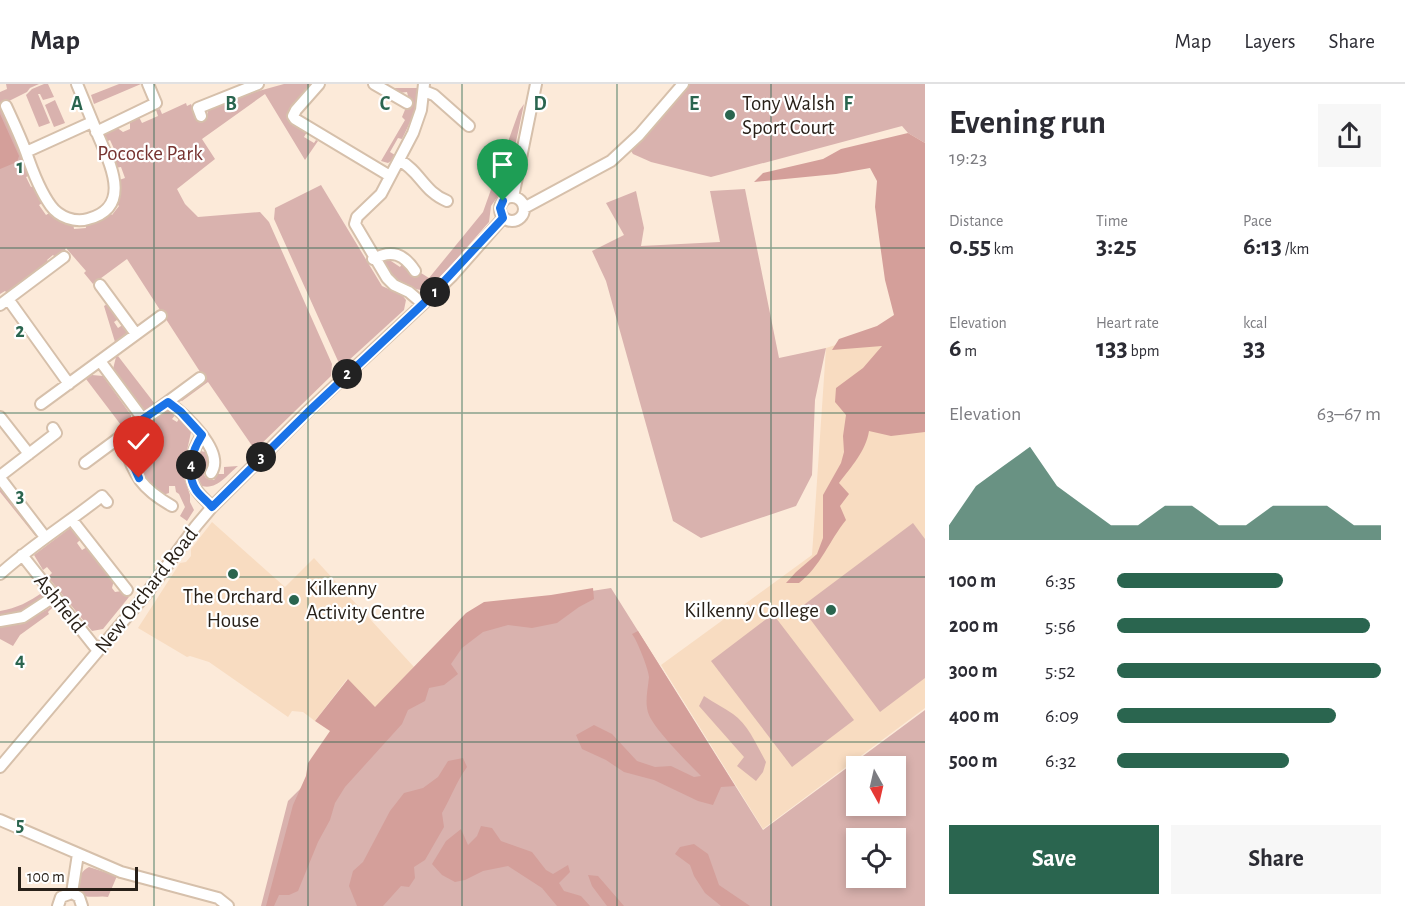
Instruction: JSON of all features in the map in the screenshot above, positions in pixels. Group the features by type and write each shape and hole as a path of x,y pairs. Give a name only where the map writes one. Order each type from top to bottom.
{"street":[{"path":"6,106 52,207 61,215 72,220 95,217 105,211 112,202 115,179 77,84"},
{"path":"26,152 156,103 148,84"},
{"path":"201,116 198,108 258,84"},
{"path":"319,84 296,110 293,116 295,119 390,176"},
{"path":"374,84 407,103"},
{"path":"513,197 536,84"},
{"path":"524,208 611,161 639,135 683,84"},
{"path":"423,304 409,292 391,283 356,228 355,221 381,194 399,160 417,122 424,88 470,126"},
{"path":"399,160 411,166 429,190 447,201"},
{"path":"513,197 519,200 524,208 522,216 510,221 503,218 500,211 501,204 513,197"},
{"name":"New Orchard Road","path":"0,767 147,593 212,507 308,412 423,304 503,218"},
{"path":"374,259 393,252 410,263 415,271"},
{"path":"64,258 4,302 69,384"},
{"path":"100,285 136,334"},
{"path":"41,404 160,316"},
{"path":"100,361 143,419"},
{"path":"85,463 200,378"},
{"path":"168,402 181,412 202,435 215,459 211,473"},
{"path":"0,417 29,454"},
{"path":"45,537 0,477 56,433 53,428"},
{"path":"202,435 195,447 190,477 196,490 212,507"},
{"path":"121,438 132,467 143,484 172,506"},
{"name":"Ashfield","path":"0,574 45,537 102,496 107,502"},
{"path":"72,519 121,587"},
{"name":"Ashfield","path":"22,555 98,651"},
{"path":"0,621 23,617 55,596"},
{"path":"0,820 121,872 218,898 228,906"},
{"path":"72,893 78,854"},
{"path":"58,906 61,897 72,893 79,897 82,906"}],"shaded area":[{"path":"0,114 19,156 17,162 0,169"},
{"path":"908,133 925,143 925,432 891,436 869,431 861,452 839,483 849,494 840,506 846,520 807,576 799,583 786,583 817,554 823,538 823,495 841,463 844,452 843,436 846,415 835,402 836,388 863,368 882,346 832,350 839,339 877,326 894,315 885,280 875,207 877,181 870,168 836,174 754,182 763,173 823,159 841,149"},
{"name":"Kilkenny College","path":"925,298 925,708 861,756 846,756 846,767 763,829 661,665 812,555 826,348 890,328"},
{"path":"212,522 285,587 314,558 414,667 375,708 347,679 315,721 303,712 292,711 288,717 209,662 187,657 138,628 180,563 186,562 191,556 191,549"},
{"path":"593,588 594,599 557,623 532,628 508,625 483,632 462,648 451,664 458,674 444,685 429,688 425,701 408,710 402,724 345,787 335,803 330,820 318,842 298,891 289,895 279,895 274,906 266,906 293,805 306,776 308,763 330,731 315,721 348,679 375,707 466,613 484,602"},
{"path":"638,631 735,786 721,787 713,805 698,801 654,780 624,772 606,760 582,749 576,735 594,725 612,734 637,761 655,767 671,766 694,777 701,776 665,738 649,715 647,701 649,677 640,648 632,634"},
{"path":"463,758 467,767 442,813 444,827 425,860 414,867 415,878 409,887 401,886 383,906 357,906 349,886 353,871 363,862 390,811 404,793 423,788 438,777 448,761"},
{"path":"481,826 492,828 501,841 532,852 546,870 553,874 568,865 570,872 559,883 564,891 581,896 590,906 557,906 542,888 508,866 483,871 455,882 442,875 432,864 446,841 461,829 468,845 477,836"},
{"path":"694,844 708,854 719,885 750,906 721,906 705,893 690,865 675,854 680,847"},
{"path":"588,875 598,876 624,906 607,906 592,886"}],"green space":[{"name":"Pococke Park","path":"6,84 39,84 1,105 31,175 26,177 31,187 36,185 44,202 39,205 46,215 51,212 73,223 74,229 86,228 85,222 108,211 112,215 119,206 115,202 119,180 125,178 121,167 115,168 109,154 115,151 110,140 104,143 104,133 116,127 123,132 130,129 130,123 139,117 142,123 158,116 156,110 160,109 162,114 186,103 187,106 191,104 197,120 207,117 208,109 236,97 284,84 315,84 290,111 307,132 304,137 314,143 318,141 305,160 265,94 202,139 215,159 177,189 185,204 198,217 260,212 269,222 332,364 331,376 255,450 208,382 182,401 180,400 206,381 127,259 93,284 84,273 86,271 66,248 70,256 67,259 56,258 53,255 47,260 49,263 9,295 5,291 0,294 0,92 7,89"},
{"path":"48,84 54,97 43,100 38,94 50,123 39,127 26,95 32,89"},
{"path":"119,84 141,84 94,104 91,95"},
{"path":"689,84 925,84 925,143 908,133 902,126 711,177 651,162 633,154 631,151 641,137"},
{"path":"393,88 418,88 418,95 411,120 402,139 398,138 390,152 395,155 388,163 381,161 405,120 402,117 409,100 407,92 399,93 392,90"},
{"path":"55,100 65,123 54,127 45,105"},
{"path":"524,104 510,170 505,186 491,206 489,222 449,268 426,290 413,288 394,277 384,260 392,258 391,261 400,267 403,262 412,276 416,277 421,273 429,278 483,212 519,111"},
{"path":"321,185 382,286 402,295 406,300 404,310 348,361 338,361 274,219 275,208"},
{"path":"745,189 779,358 826,348 815,400 812,475 796,506 701,538 673,521 606,281 592,251 624,235 606,203 636,191 644,228 641,246 720,242 710,191"},
{"path":"109,303 120,318 114,322 118,328 124,324 128,329 126,335 115,342 104,306"},
{"path":"118,356 155,404 146,411 113,369"},
{"path":"92,375 103,376 131,415 131,420 124,429 86,379"},
{"path":"164,410 176,414 172,419 177,422 180,417 192,428 184,464 184,478 194,510 187,521 180,516 185,507 175,486 169,486 169,493 160,496 141,475 134,463 139,461 136,456 132,458 128,446 130,435"},
{"path":"201,451 209,453 210,464 204,472 208,479 214,480 218,474 224,474 224,467 238,466 217,484 202,486 197,469"},
{"path":"0,488 37,534 37,538 0,492"},
{"path":"913,523 925,539 925,678 880,712 801,607"},
{"path":"70,528 81,539 77,543 82,550 87,547 114,580 112,588 115,592 122,591 129,597 103,629 92,631 48,577 52,573 47,567 43,570 34,555"},
{"path":"611,588 763,830 846,769 846,816 906,816 906,756 863,756 925,710 925,906 261,906 288,801 483,608"},
{"path":"43,592 44,595 40,600 30,608 19,613 0,616 0,611 23,604"},
{"path":"53,607 48,612 49,614 20,635 13,646 0,639 0,626 22,624"},
{"path":"773,614 854,720 792,767 711,661"},
{"path":"704,696 738,718 752,736 766,762 763,772 756,781 737,766 744,757 699,706"},
{"path":"89,867 117,876 108,897 88,897 80,892 78,879"}],"place":[{"name":"Tony Walsh Sport Court","path":"730,115"},
{"name":"The Orchard House","path":"233,574"},
{"name":"Kilkenny Activity Centre","path":"294,600"},
{"name":"Kilkenny College","path":"831,610"}],"route":[{"path":"139,478 132,467 121,438 168,402 181,412 202,435 195,447 190,477 196,490 212,507 342,379 452,276 503,218 500,208 503,201"}]}
